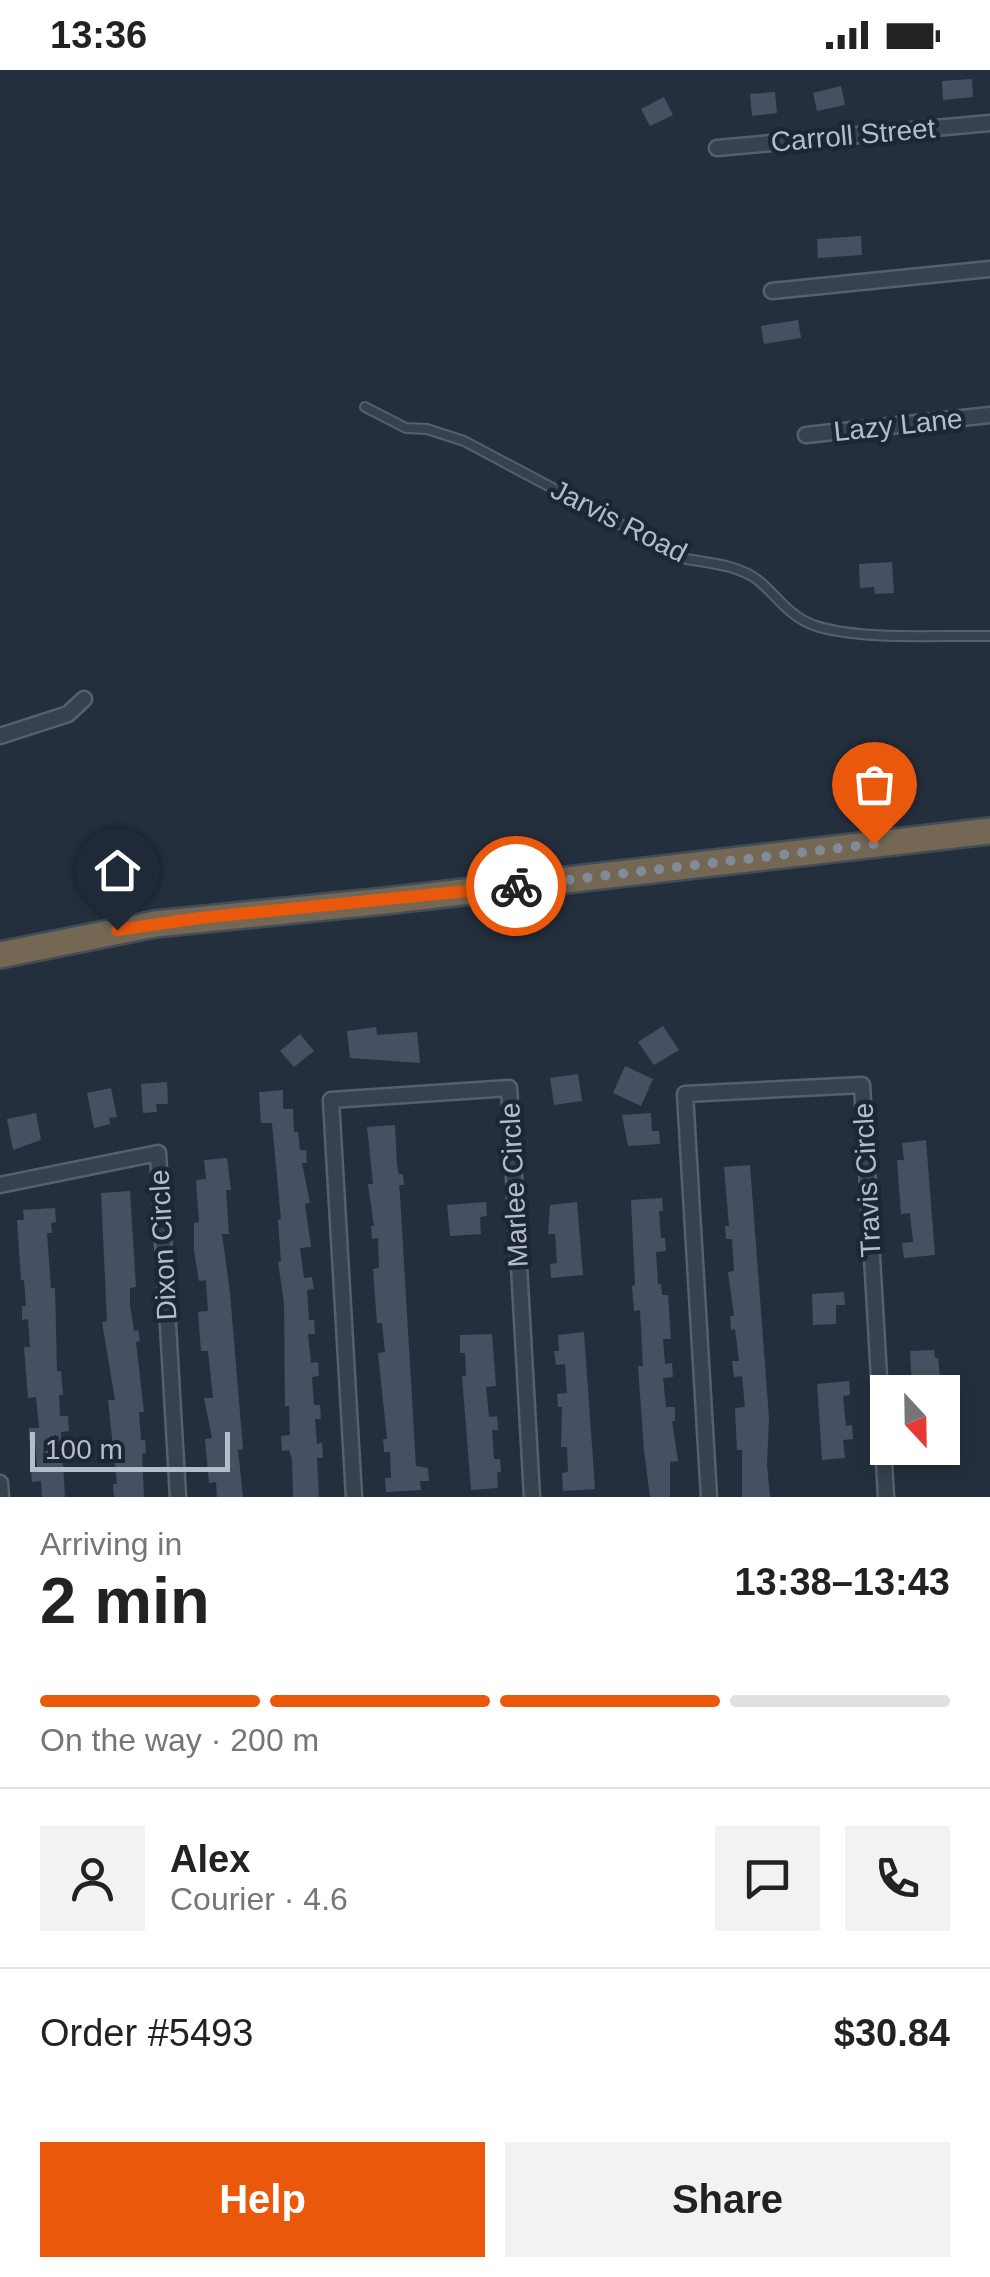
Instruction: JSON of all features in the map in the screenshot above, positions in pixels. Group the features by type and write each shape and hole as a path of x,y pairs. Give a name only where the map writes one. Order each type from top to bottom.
{"highway":[{"path":"0,955 154,924 990,831"}],"street":[{"name":"Carroll Street","path":"717,148 990,122"},
{"path":"772,291 990,269"},
{"name":"Lazy Lane","path":"806,435 990,416"},
{"path":"0,736 68,714 84,699"},
{"name":"Travis Circle","path":"709,1497 685,1094 862,1085 886,1497"},
{"name":"Marlee Circle","path":"354,1497 331,1100 509,1088 532,1497"},
{"name":"Dixon Circle","path":"0,1185 158,1153 178,1497"},
{"path":"0,1483 1,1497"}],"lane":[{"name":"Jarvis Road","path":"364,406 406,428 464,441 686,559 726,565 756,578 794,616 814,626 850,632 990,636"}],"building":[{"path":"972,79 973,97 943,100 942,81"},
{"path":"841,86 845,105 817,111 813,93"},
{"path":"775,92 777,113 752,116 750,94"},
{"path":"664,97 673,115 650,126 641,109"},
{"path":"861,236 862,255 818,258 817,239"},
{"path":"798,320 801,338 764,344 761,326"},
{"path":"892,562 894,593 875,594 874,587 860,588 859,564"},
{"path":"663,1026 679,1050 654,1065 638,1042"},
{"path":"376,1027 377,1035 417,1032 420,1063 350,1058 347,1031"},
{"path":"300,1034 314,1051 294,1067 280,1051"},
{"path":"625,1066 653,1079 641,1106 613,1093"},
{"path":"578,1074 582,1101 554,1105 550,1078"},
{"path":"167,1082 168,1104 156,1104 157,1112 143,1113 141,1084"},
{"path":"111,1088 117,1117 109,1118 110,1124 94,1128 87,1093"},
{"path":"283,1090 283,1109 293,1109 294,1132 298,1132 300,1150 306,1150 307,1163 302,1163 310,1203 305,1204 311,1247 300,1248 304,1278 312,1277 314,1289 307,1290 309,1320 314,1320 315,1334 308,1334 311,1363 318,1362 319,1376 312,1377 314,1405 320,1405 321,1419 315,1419 317,1444 322,1443 323,1458 317,1458 319,1497 293,1497 292,1459 289,1450 282,1451 281,1436 290,1435 289,1406 285,1406 284,1303 278,1262 281,1219 272,1123 261,1123 259,1092"},
{"path":"36,1113 41,1140 13,1150 7,1119"},
{"path":"651,1113 652,1131 659,1131 660,1144 628,1146 622,1115"},
{"path":"395,1125 397,1165 404,1185 399,1185 416,1466 428,1468 429,1481 420,1481 421,1490 386,1492 385,1478 391,1478 390,1452 384,1452 383,1439 387,1439 378,1353 385,1352 382,1323 377,1323 373,1269 379,1268 378,1238 372,1239 368,1184 373,1184 367,1127"},
{"path":"926,1140 935,1255 904,1258 902,1243 913,1242 910,1213 901,1214 897,1160 904,1160 902,1143"},
{"path":"227,1158 231,1190 226,1190 229,1234 222,1234 243,1449 238,1450 243,1497 217,1497 216,1482 209,1483 205,1439 212,1438 204,1398 213,1398 208,1351 201,1351 198,1312 208,1311 206,1280 199,1281 194,1251 194,1223 199,1222 196,1180 206,1179 204,1160"},
{"path":"750,1165 769,1418 770,1497 742,1497 742,1450 737,1450 735,1408 745,1407 742,1376 734,1377 732,1361 739,1361 735,1329 731,1330 730,1316 734,1316 728,1272 734,1271 732,1239 726,1239 725,1226 729,1226 724,1167"},
{"path":"130,1191 136,1287 130,1288 130,1305 134,1331 138,1330 140,1341 136,1342 144,1412 139,1412 146,1453 142,1454 144,1497 114,1497 113,1484 117,1484 108,1400 115,1400 102,1322 107,1321 101,1193"},
{"path":"662,1198 661,1238 665,1238 666,1251 656,1252 658,1284 662,1295 668,1295 671,1339 663,1339 665,1364 672,1363 673,1377 663,1378 666,1407 675,1407 672,1421 678,1461 670,1462 670,1497 650,1497 638,1366 643,1366 640,1310 634,1311 632,1286 635,1285 631,1200"},
{"path":"486,1202 487,1216 480,1217 481,1234 450,1236 447,1205"},
{"path":"577,1202 583,1275 551,1278 550,1264 557,1263 555,1234 548,1234 550,1205"},
{"path":"55,1208 56,1222 51,1223 52,1233 47,1233 51,1288 55,1288 57,1371 61,1371 63,1395 59,1395 60,1416 68,1416 69,1431 61,1432 65,1497 42,1497 41,1481 32,1482 31,1467 37,1467 35,1441 29,1441 29,1428 39,1428 36,1397 28,1398 24,1347 30,1347 28,1319 22,1320 22,1306 26,1306 17,1220 24,1220 23,1210"},
{"path":"844,1292 845,1305 836,1305 836,1324 813,1325 812,1294"},
{"path":"584,1332 595,1489 563,1491 562,1473 568,1472 567,1447 561,1447 562,1407 558,1407 557,1394 567,1393 565,1364 556,1365 554,1351 559,1351 558,1335"},
{"path":"492,1334 496,1386 486,1387 489,1417 497,1416 498,1430 492,1430 494,1459 500,1459 501,1472 497,1472 498,1488 471,1490 462,1376 466,1376 465,1353 460,1353 460,1335"},
{"path":"934,1350 940,1375 911,1375 910,1351"},
{"path":"849,1381 850,1395 843,1396 846,1426 852,1425 853,1439 843,1440 845,1458 822,1460 817,1384"}],"way so far":[{"path":"516,886 874,844"}],"route":[{"path":"117,930 516,886"}]}
